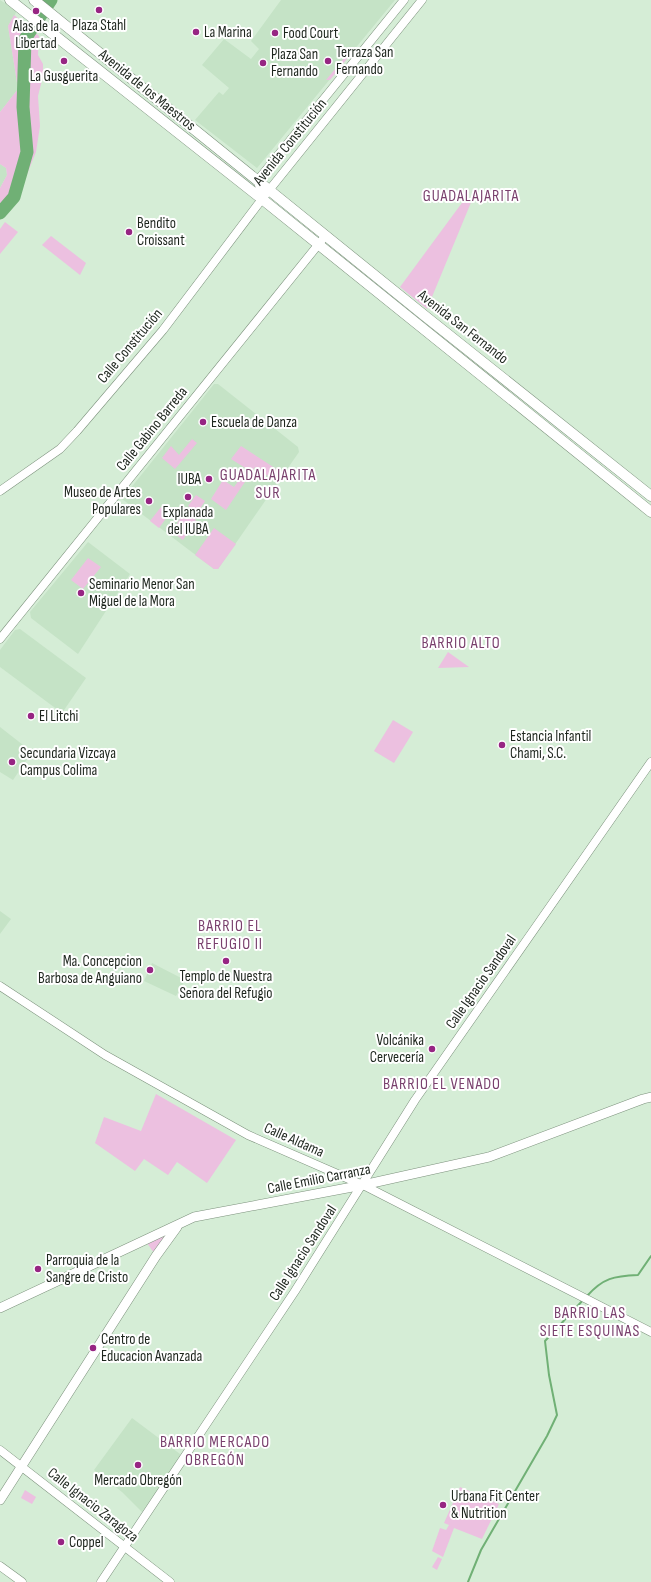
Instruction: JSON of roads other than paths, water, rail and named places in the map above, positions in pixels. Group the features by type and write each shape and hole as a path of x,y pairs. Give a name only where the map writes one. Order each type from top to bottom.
{"main road":[{"name":"Avenida de los Maestros","path":"34,0 258,180"},
{"name":"Avenida de los Maestros","path":"12,2 262,199"},
{"name":"Avenida San Fernando","path":"258,180 425,316 651,496"},
{"name":"Avenida San Fernando","path":"262,199 651,512"},
{"name":"Calle Emilio Carranza","path":"0,1308 172,1230 179,1224 194,1217 363,1186 489,1157 642,1099 651,1097"},
{"path":"0,1500 172,1230"}],"street":[{"name":"Avenida Constitución","path":"262,199 258,180 404,0"},
{"name":"Avenida Constitución","path":"262,199 422,0"},
{"name":"Calle Constitución","path":"0,491 60,449 163,330 262,199"},
{"name":"Calle Gabino Barreda","path":"0,639 326,235"},
{"name":"Calle Ignacio Sandoval","path":"101,1582 295,1291 363,1186 415,1100 651,762"},
{"name":"Calle Aldama","path":"0,986 105,1055 248,1135 363,1186 651,1332"},
{"name":"Calle Ignacio Zaragoza","path":"0,1450 170,1582"},
{"path":"0,1566 22,1582"}],"waterway":[{"path":"0,213 14,197 27,152 23,107 25,39 51,0"},
{"path":"587,1296 598,1285 610,1279 622,1276 638,1275 651,1256"},
{"path":"468,1582 481,1550 547,1436 557,1415 549,1375 545,1341 584,1299"}],"place":[{"name":"Plaza Stahl","path":"99,10"},
{"name":"Alas de la Libertad","path":"36,11"},
{"name":"La Marina","path":"196,32"},
{"name":"Food Court","path":"275,33"},
{"name":"La Gusguerita","path":"64,61"},
{"name":"Terraza San Fernando","path":"328,61"},
{"name":"Plaza San Fernando","path":"263,63"},
{"name":"Bendito Croissant","path":"129,232"},
{"name":"Escuela de Danza","path":"203,422"},
{"name":"IUBA","path":"209,479"},
{"name":"Explanada del IUBA","path":"188,497"},
{"name":"Museo de Artes Populares","path":"149,501"},
{"name":"Seminario Menor San Miguel de la Mora","path":"81,593"},
{"name":"El Litchi","path":"31,716"},
{"name":"Estancia Infantil Chami, S.C.","path":"502,745"},
{"name":"Secundaria Vizcaya Campus Colima","path":"12,762"},
{"name":"Templo de Nuestra Señora del Refugio","path":"226,961"},
{"name":"Ma. Concepcion Barbosa de Anguiano","path":"150,970"},
{"name":"Volcánika Cervecería","path":"432,1049"},
{"name":"Parroquia de la Sangre de Cristo","path":"38,1269"},
{"name":"Centro de Educacion Avanzada","path":"93,1348"},
{"name":"Mercado Obregón","path":"138,1465"},
{"name":"Urbana Fit Center & Nutrition","path":"443,1505"},
{"name":"Coppel","path":"61,1542"}],"district":[{"name":"GUADALAJARITA","path":"471,196"},
{"name":"GUADALAJARITA SUR","path":"268,484"},
{"name":"BARRIO ALTO","path":"461,643"},
{"name":"BARRIO EL REFUGIO II","path":"230,935"},
{"name":"BARRIO EL VENADO","path":"442,1084"},
{"name":"BARRIO LAS SIETE ESQUINAS","path":"590,1322"},
{"name":"BARRIO MERCADO OBREGÓN","path":"215,1451"}]}
